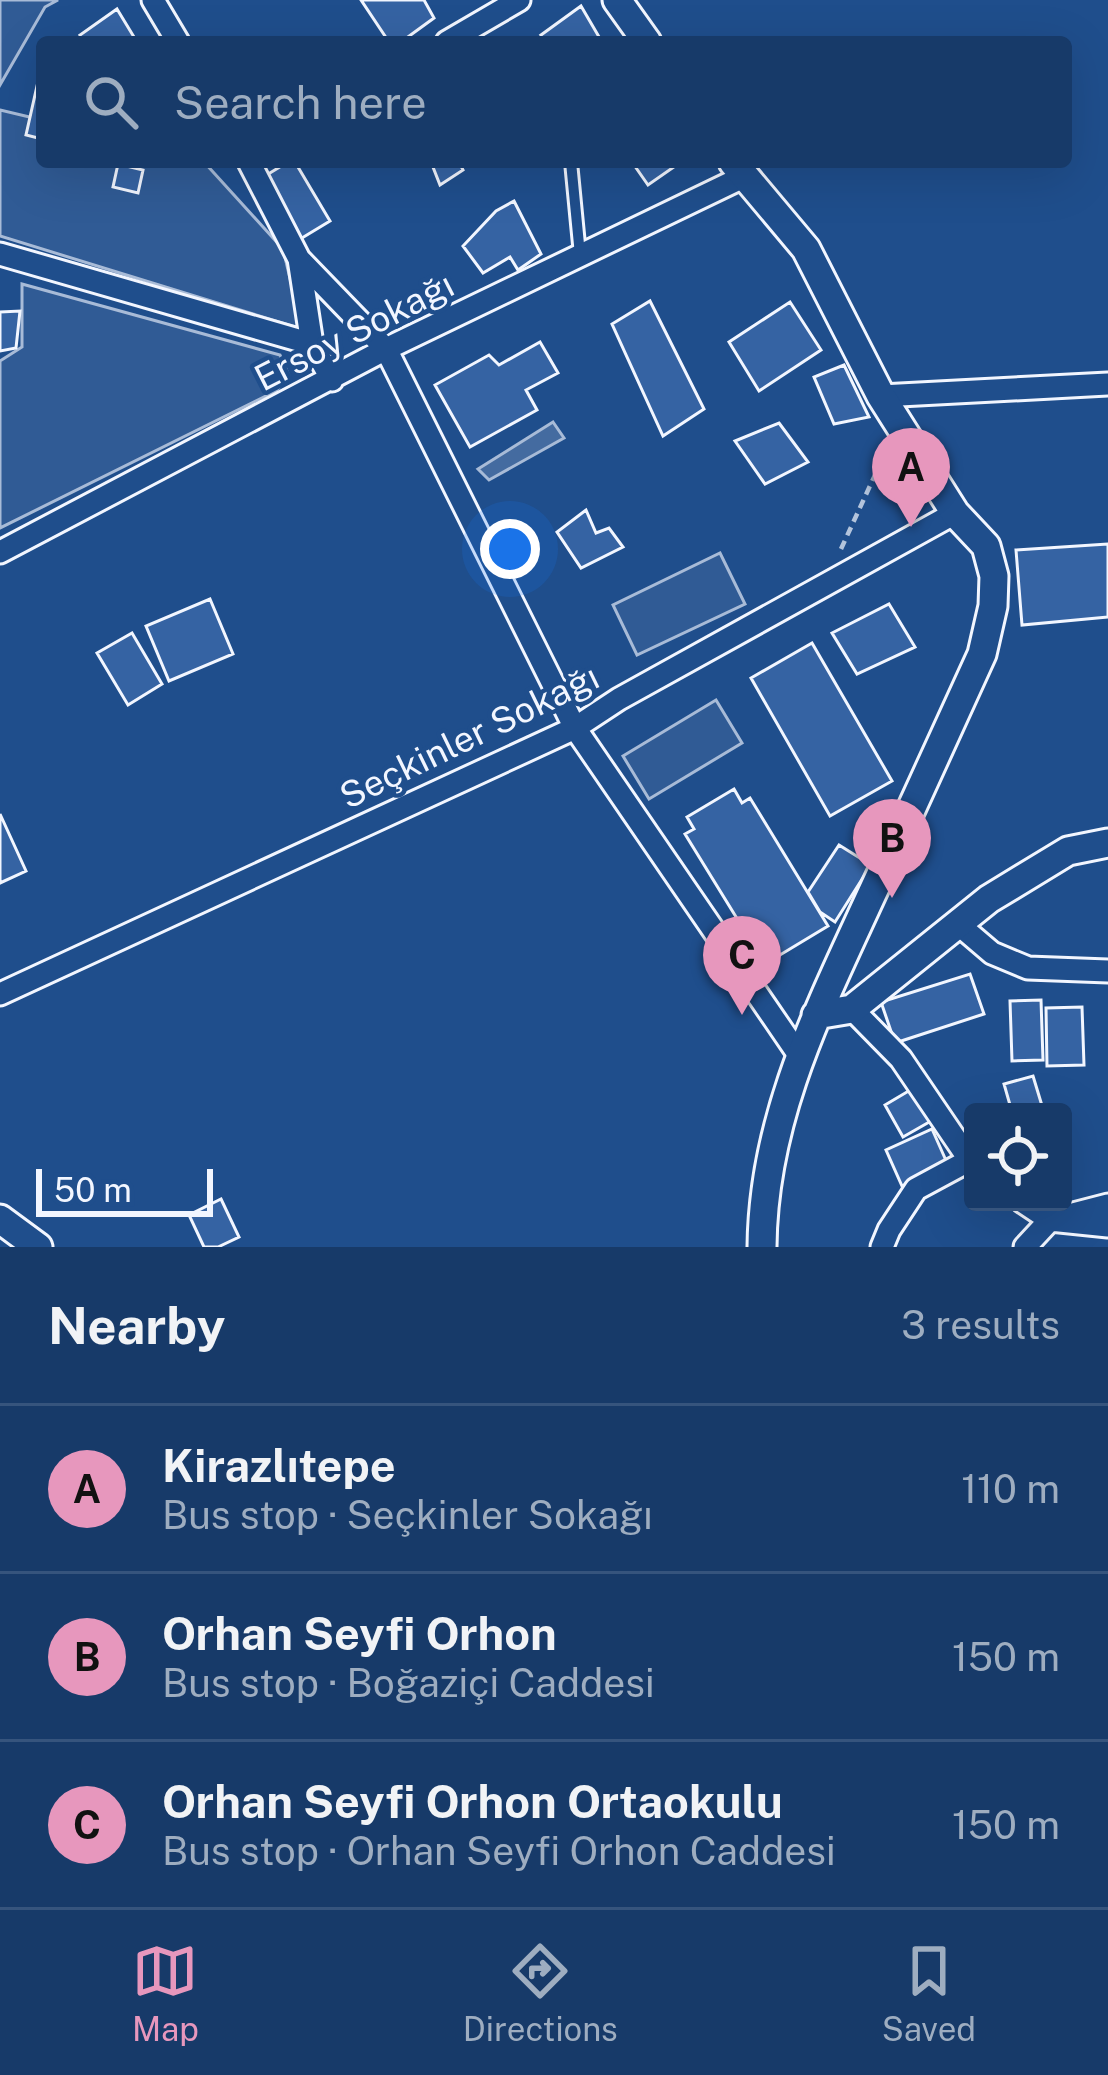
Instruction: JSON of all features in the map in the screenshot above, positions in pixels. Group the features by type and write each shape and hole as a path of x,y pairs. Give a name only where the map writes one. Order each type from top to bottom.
{"street":[{"path":"153,0 174,36"},
{"path":"457,36 519,0"},
{"path":"617,0 643,36"},
{"path":"252,168 299,259 386,350 575,728 799,1055"},
{"path":"738,169 806,249 881,396 956,513 986,546 994,576 982,654 799,1055 767,1183 762,1247"},
{"name":"Ersoy Sokağı","path":"0,552 738,169"},
{"path":"0,254 312,344"},
{"path":"299,259 312,344 332,380"},
{"path":"881,396 1108,384"},
{"name":"Seçkinler Sokağı","path":"0,994 575,728 619,699 956,513"},
{"path":"816,1016 852,1009 988,899 1068,851 1108,843"},
{"path":"958,924 992,953 1028,968 1108,971"},
{"path":"852,1009 901,1059 964,1153"},
{"path":"882,1247 916,1189 964,1166"},
{"path":"1025,1247 1050,1220 1108,1205"},
{"path":"1036,1211 1050,1220 1108,1226"},
{"path":"0,1219 38,1247"}],"lane":[{"path":"572,168 580,255"}],"path":[{"path":"826,585 899,424"}],"shaded area":[{"path":"0,0 58,0 45,7 0,85"},
{"path":"0,110 36,119 36,168 209,168 283,249 302,329 0,236"},
{"path":"22,284 280,355 289,376 276,391 0,528 0,361 22,347"},
{"path":"553,422 564,438 489,480 478,469"},
{"path":"720,553 745,604 637,655 613,605"},
{"path":"716,700 742,743 649,799 623,756"}],"building":[{"path":"361,0 424,0 434,18 409,36 385,36"},
{"path":"581,6 598,36 542,36"},
{"path":"117,9 133,36 81,36"},
{"path":"36,90 36,138 26,135"},
{"path":"117,168 143,170 138,193 113,187"},
{"path":"278,168 299,168 330,221 297,241 260,179"},
{"path":"433,168 462,168 463,170 440,185"},
{"path":"636,168 672,168 648,185"},
{"path":"514,201 541,254 518,270 510,257 483,273 463,246 496,211"},
{"path":"650,301 704,409 663,436 612,324"},
{"path":"790,302 821,350 759,391 729,342"},
{"path":"20,311 16,348 0,351 0,312"},
{"path":"540,342 558,373 526,390 537,410 470,447 435,385 489,355 499,365"},
{"path":"844,365 869,417 834,424 814,377"},
{"path":"779,423 808,462 765,484 735,441"},
{"path":"586,510 596,533 609,528 623,547 581,568 557,532"},
{"path":"1108,544 1108,617 1022,625 1016,550"},
{"path":"210,599 233,654 169,681 146,626"},
{"path":"889,604 915,647 857,674 832,633"},
{"path":"132,633 162,684 128,705 97,653"},
{"path":"812,643 892,781 830,816 751,678"},
{"path":"734,789 742,803 750,798 828,926 765,964 685,834 694,829 687,817"},
{"path":"0,814 26,871 0,883"},
{"path":"839,845 871,865 835,922 820,912 808,892"},
{"path":"970,974 984,1014 895,1043 881,1002"},
{"path":"1041,1000 1043,1060 1012,1061 1010,1001"},
{"path":"1082,1007 1084,1065 1047,1066 1046,1008"},
{"path":"1033,1076 1041,1103 1009,1103 1004,1084"},
{"path":"912,1089 931,1121 903,1137 885,1105"},
{"path":"932,1129 948,1165 902,1186 886,1150"},
{"path":"221,1199 239,1237 218,1247 204,1247 189,1215"}],"place":[{"name":"Kirazlıtepe","path":"911,527"},
{"name":"Orhan Seyfi Orhon","path":"892,898"},
{"name":"Orhan Seyfi Orhon Ortaokulu","path":"742,1015"}]}
